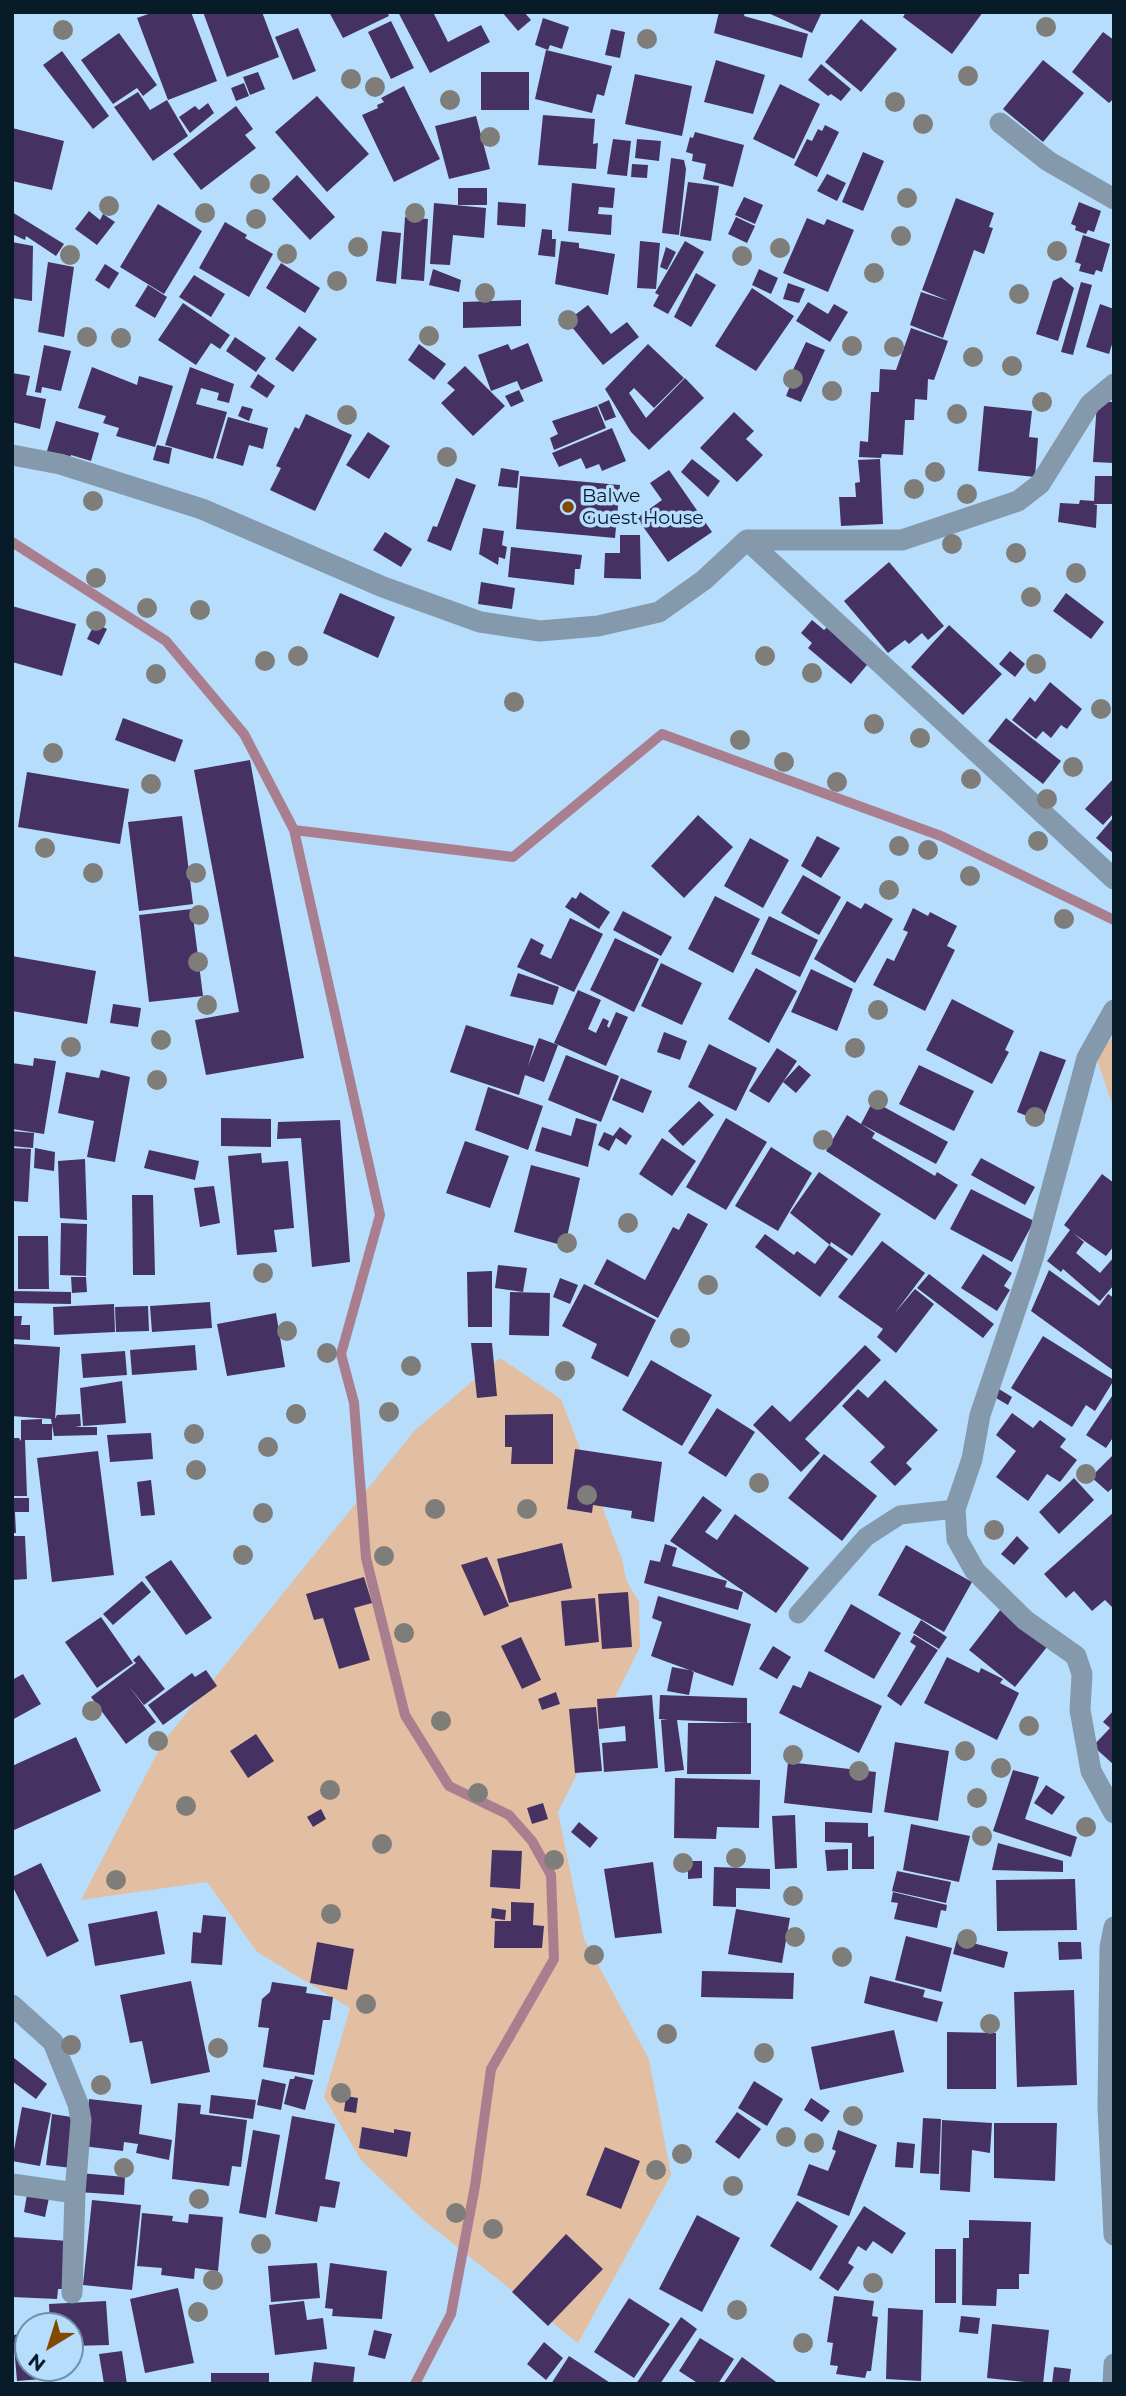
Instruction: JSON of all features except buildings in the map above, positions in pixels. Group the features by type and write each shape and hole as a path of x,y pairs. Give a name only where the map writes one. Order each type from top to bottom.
{"street":[{"path":"1000,123 1048,161 1114,199"},
{"path":"12,454 60,464 202,509 383,587 480,622 540,631 597,626 659,612 704,580 747,540 902,540 1018,501 1040,484 1090,404 1114,384"},
{"path":"747,540 1114,879"},
{"path":"1114,1010 1087,1058 1032,1258 987,1392 972,1459 955,1509 957,1539 975,1571 1025,1620 1076,1656 1082,1674 1080,1710 1091,1771 1114,1813"},
{"path":"1114,1927 1110,1947 1108,2107 1114,2235"},
{"path":"12,2005 53,2042 78,2104 81,2120 75,2193 72,2293"},
{"path":"12,2184 75,2193"},
{"path":"1114,2364 1114,2384"}],"lane":[{"path":"798,1614 866,1537 900,1515 955,1509"}],"shaded area":[{"path":"1114,1037 1114,1109 1095,1054"},
{"path":"500,1358 561,1399 622,1559 626,1580 639,1602 640,1647 558,1812 584,1939 649,2059 671,2175 578,2343 421,2218 361,2160 324,2097 350,2008 257,1952 207,1882 81,1900 163,1742 415,1430"}],"waterway":[{"path":"12,542 166,641 244,734 294,830 380,1215 341,1354 354,1403 366,1558 405,1715 449,1786 509,1815 532,1841 551,1875 554,1959 491,2069 475,2186 451,2314 415,2384"},
{"path":"294,830 513,857 662,734 941,836 1114,920"}],"place":[{"name":"Balwe Guest House","path":"568,507"}]}
